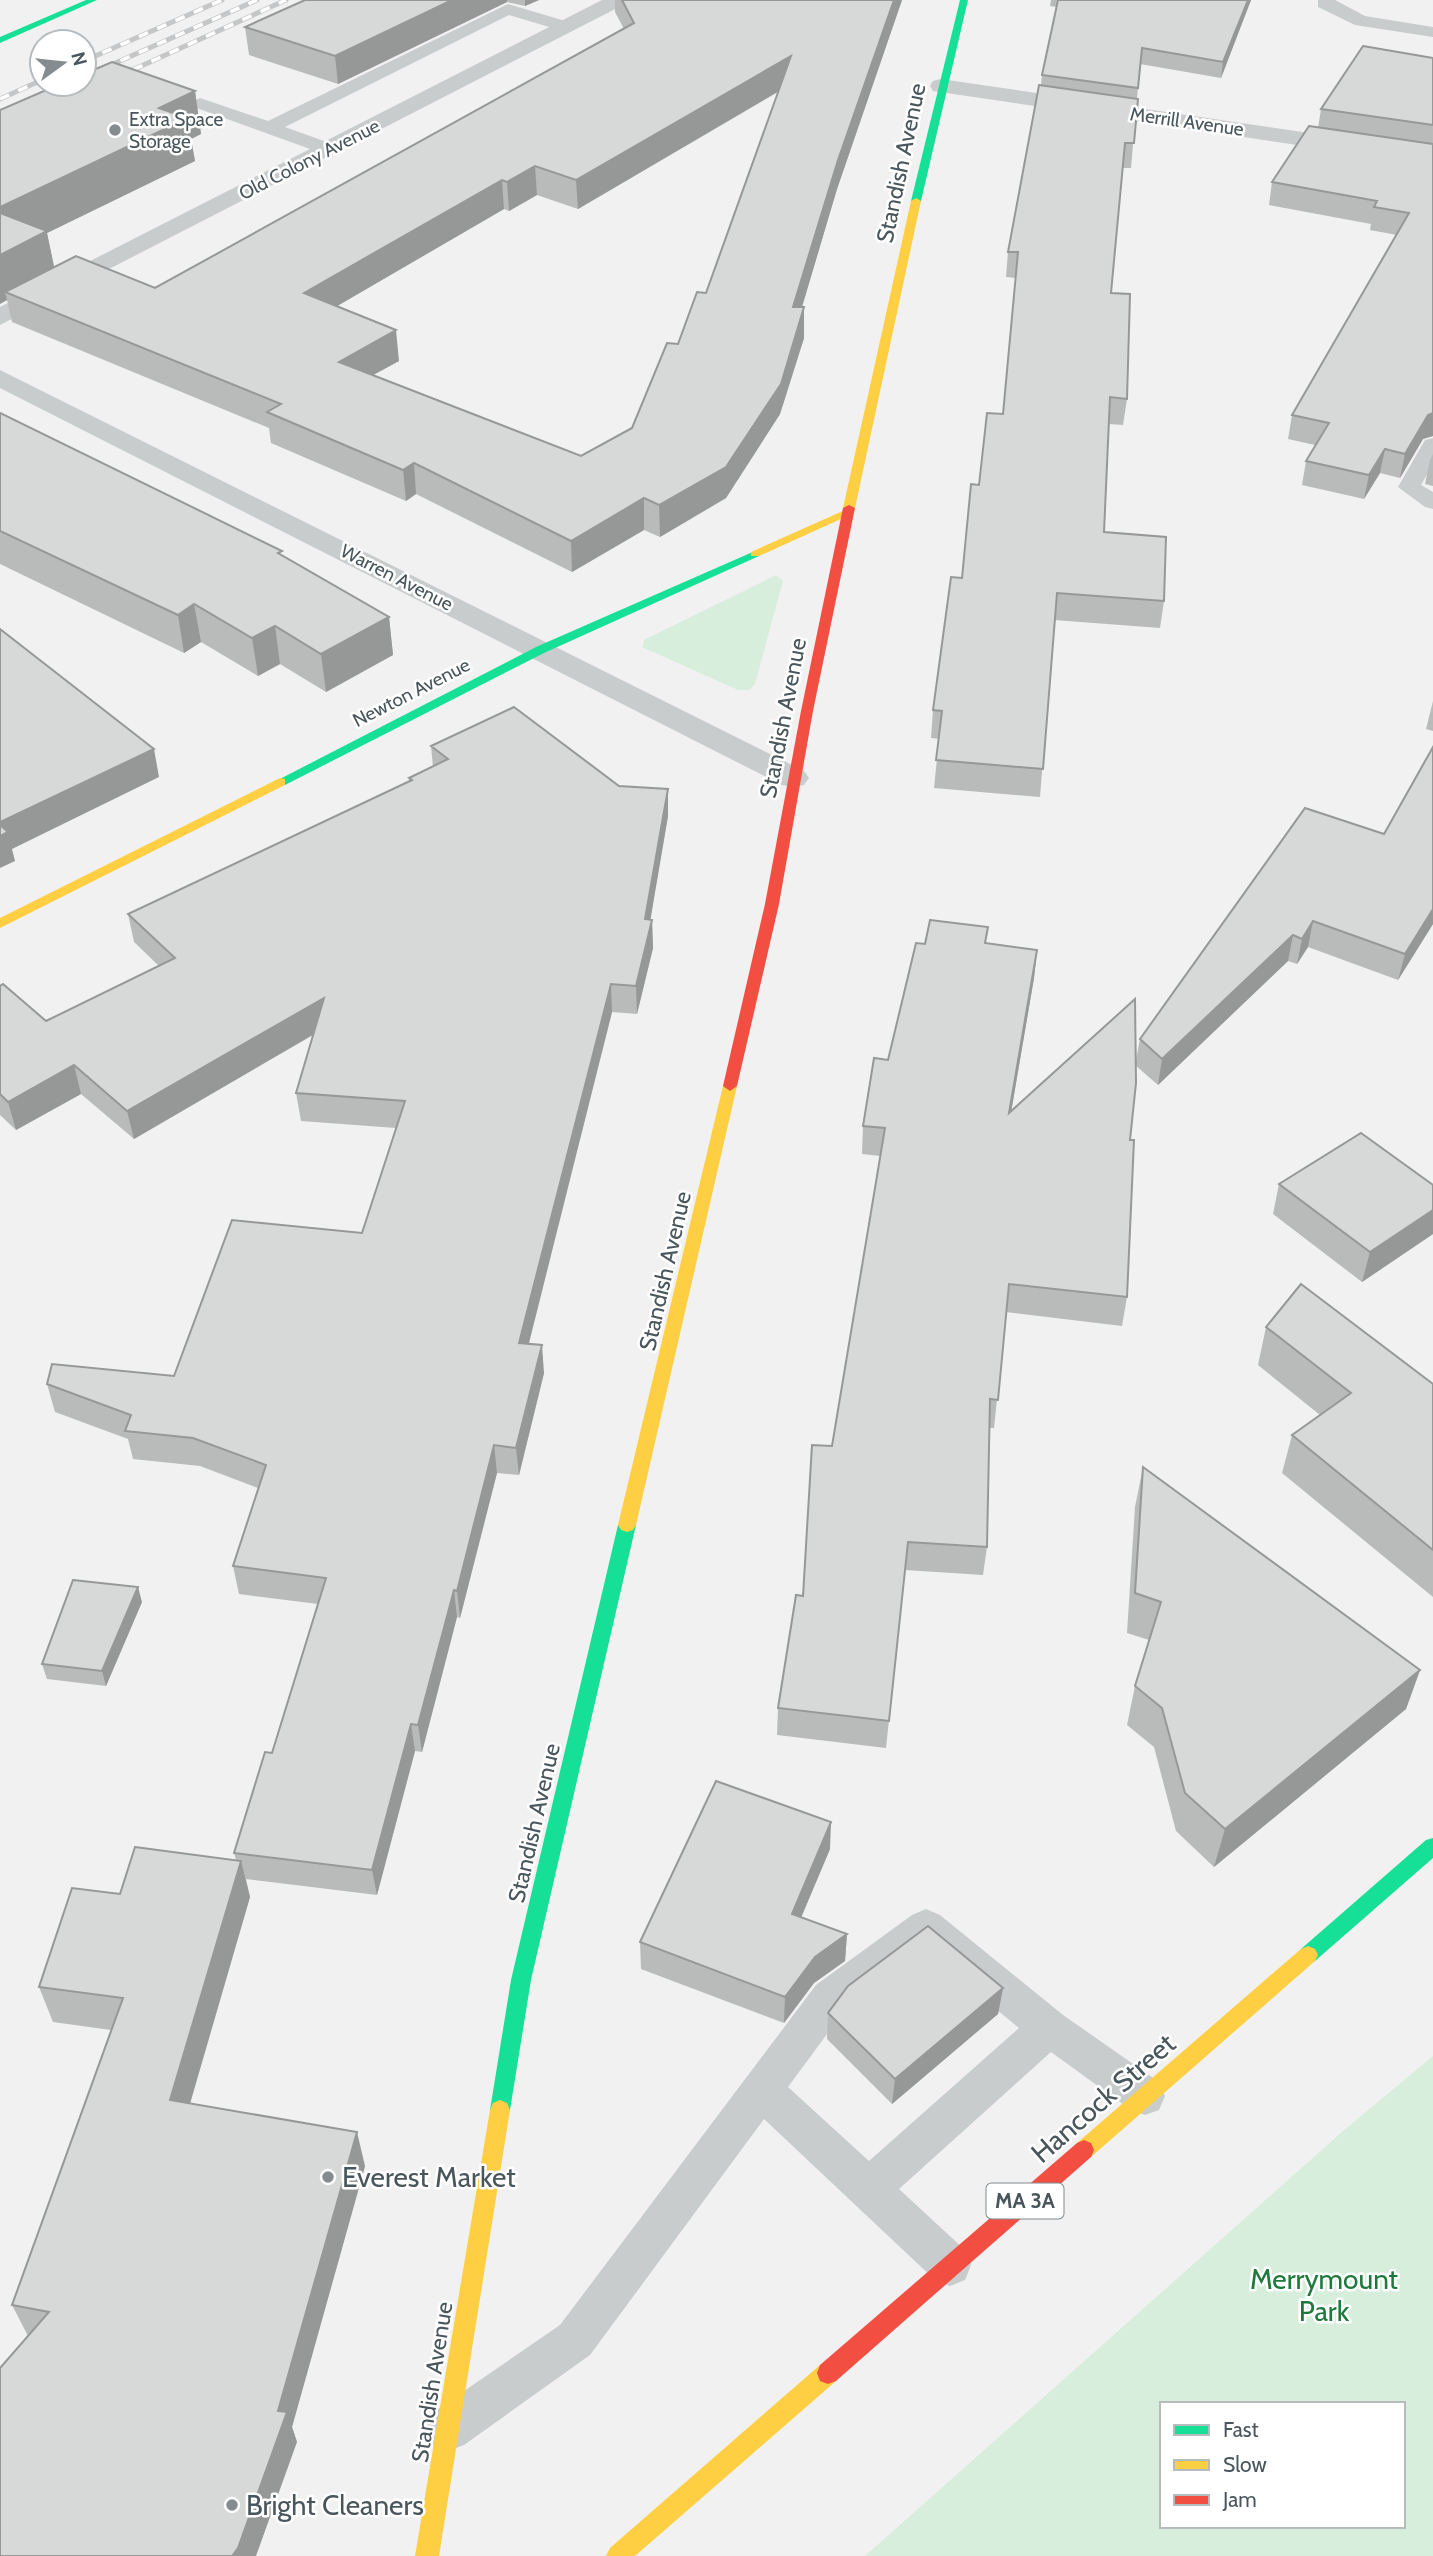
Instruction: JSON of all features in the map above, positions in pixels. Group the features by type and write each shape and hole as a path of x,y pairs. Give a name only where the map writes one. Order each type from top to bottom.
{"street":[{"path":"0,40 93,0"},
{"name":"Old Colony Avenue","path":"0,317 618,0"},
{"name":"Standish Avenue","path":"427,2556 521,1980 772,904 793,778 848,513 941,86 964,0"},
{"name":"Merrill Avenue","path":"941,86 1433,159"},
{"name":"Warren Avenue","path":"0,378 793,778"},
{"name":"Newton Avenue","path":"0,924 540,650 848,513"},
{"name":"Hancock Street","path":"618,2556 1433,1846"}],"lane":[{"path":"1327,0 1324,3 1361,20 1433,32"},
{"path":"269,128 508,9 566,27"},
{"path":"200,103 328,149"},
{"path":"1433,445 1409,487 1433,502"},
{"path":"448,2429 575,2340 830,1998 926,1927 1049,2028 1145,2096"},
{"path":"867,2189 1049,2028"},
{"path":"761,2089 950,2265"}],"green space":[{"path":"776,575 783,581 755,684 750,690 738,690 642,647 644,640"},
{"name":"Merrymount Park","path":"1433,2056 1433,2556 865,2556 1343,2131"}],"building":[{"path":"305,0 452,0 335,56 245,27"},
{"path":"622,0 894,0 838,160 793,307 804,307 781,384 726,467 659,505 644,498 571,541 414,463 403,470 267,412 281,404 5,292 76,256 155,288 634,23","holes":["791,56 706,293 697,292 678,344 667,343 632,428 581,456 339,362 396,330 304,293 502,180 507,182 535,166 576,180"]},
{"path":"1058,0 1248,0 1223,62 1142,48 1138,88 1042,75"},
{"path":"1363,46 1433,58 1433,125 1321,109"},
{"path":"112,62 195,91 159,108 188,118 0,207 0,110 28,98 98,98 98,68"},
{"path":"1039,85 1138,99 1134,143 1125,143 1111,293 1130,294 1127,399 1110,397 1104,532 1166,537 1164,601 1057,593 1043,769 936,760 942,711 933,710 951,577 962,578 971,484 979,485 987,413 1003,414 1018,252 1008,252"},
{"path":"1309,126 1433,144 1433,413 1428,415 1405,454 1385,449 1369,475 1306,461 1329,423 1292,415 1409,213 1374,207 1377,201 1272,182"},
{"path":"0,213 47,231 0,255"},
{"path":"0,413 282,551 278,553 389,617 321,654 275,626 252,638 194,604 178,615 0,531"},
{"path":"0,629 154,749 0,822"},
{"path":"514,707 619,786 668,789 645,919 652,920 636,986 611,984 519,1343 542,1345 516,1448 494,1445 457,1591 454,1590 418,1725 411,1724 372,1870 234,1853 265,1752 272,1753 326,1578 233,1566 266,1465 193,1438 125,1431 131,1415 47,1384 52,1364 174,1376 232,1220 362,1233 405,1101 296,1093 324,998 127,1111 74,1065 8,1102 0,1094 0,986 3,984 46,1021 175,958 128,914 412,780 409,778 448,759 431,746"},
{"path":"1433,747 1433,909 1405,954 1313,921 1302,939 1293,935 1162,1059 1140,1039 1305,808 1384,834"},
{"path":"0,825 8,832 0,836"},
{"path":"930,920 988,927 985,943 1037,950 1009,1113 1135,999 1136,1083 1130,1140 1134,1140 1127,1297 1009,1284 998,1400 990,1399 987,1547 908,1542 889,1721 778,1708 796,1595 803,1596 812,1445 832,1446 885,1128 863,1126 874,1058 888,1060 916,943 925,944"},
{"path":"1361,1133 1433,1185 1433,1210 1370,1252 1279,1184"},
{"path":"1301,1284 1433,1384 1433,1550 1292,1435 1351,1393 1266,1327"},
{"path":"1143,1467 1420,1670 1225,1829 1185,1793 1162,1708 1135,1686 1161,1602 1135,1593"},
{"path":"73,1580 138,1587 102,1671 42,1664"},
{"path":"716,1781 831,1822 792,1914 847,1934 815,1957 785,1997 640,1942"},
{"path":"135,1847 241,1861 170,2100 357,2132 278,2411 287,2412 238,2548 232,2556 0,2556 0,2368 49,2312 12,2305 123,1998 39,1987 72,1888 120,1894"},
{"path":"928,1926 1003,1988 895,2079 828,2013 848,1986"}],"railway":[{"path":"98,55 222,0"},
{"path":"98,71 257,0"},
{"path":"115,78 286,0"},
{"path":"0,99 28,86"}],"traffic: fast":[{"path":"0,40 93,0"},
{"path":"916,201 964,0"},
{"path":"280,782 540,650 755,554"},
{"path":"500,2110 521,1980 627,1525"},
{"path":"1308,1955 1433,1846"}],"traffic: slow":[{"path":"849,508 916,201"},
{"path":"755,554 848,513"},
{"path":"0,924 280,782"},
{"path":"627,1525 730,1086"},
{"path":"1084,2150 1308,1955"},
{"path":"427,2556 500,2110"},
{"path":"618,2556 828,2373"}],"traffic: jam":[{"path":"730,1086 772,904 807,711 849,508"},
{"path":"828,2373 1084,2150"}],"place":[{"name":"Extra Space Storage","path":"115,130"},
{"name":"Everest Market","path":"328,2177"},
{"name":"Bright Cleaners","path":"232,2505"}]}
